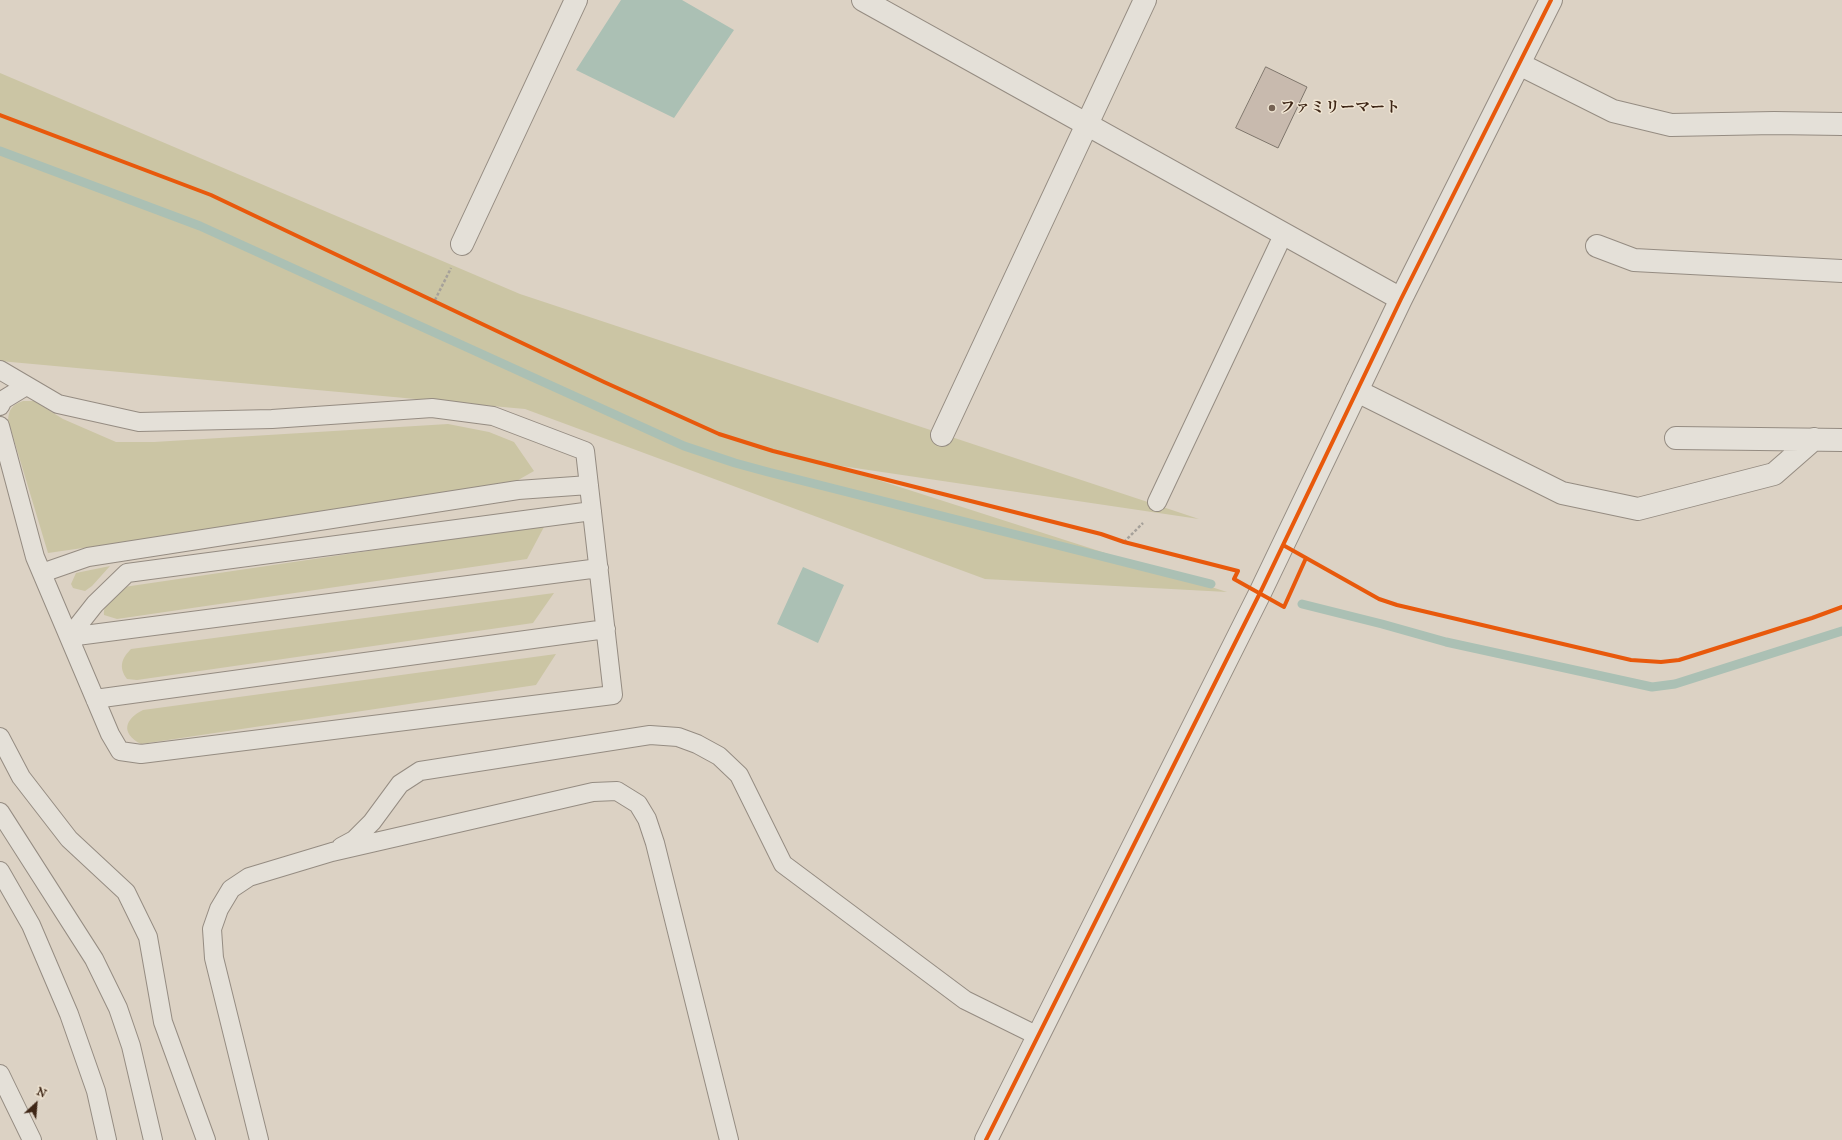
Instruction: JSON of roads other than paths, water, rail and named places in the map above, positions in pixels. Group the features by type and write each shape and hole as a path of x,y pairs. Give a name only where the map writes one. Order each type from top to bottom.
{"street":[{"path":"462,244 576,0"},
{"path":"863,0 1401,299"},
{"path":"942,435 1088,125 1145,0"},
{"path":"986,1140 1260,593 1401,299 1551,0"},
{"path":"1519,64 1613,111 1671,125 1774,123 1842,124"},
{"path":"1597,246 1634,260 1842,271"},
{"path":"1357,391 1562,493 1638,509 1774,474 1814,440"},
{"path":"1676,438 1842,440"}],"lane":[{"path":"1157,502 1284,233"},
{"path":"0,370 58,404 139,422 272,419 432,408 493,416 585,451 614,695 141,754 120,751 110,734 35,557 0,426"},
{"path":"0,406 3,400 26,386"},
{"path":"42,572 88,557 518,490 589,485"},
{"path":"69,637 95,604 127,573 592,511"},
{"path":"69,637 599,568"},
{"path":"95,699 606,630"},
{"path":"332,852 354,840 372,822 400,784 420,771 650,735 678,737 719,756 739,775 784,864 965,1000 1038,1036"},
{"path":"0,737 21,777 69,839 126,892 148,937 163,1022 206,1140"},
{"path":"259,1140 214,958 212,929 219,909 231,889 248,877 332,852 593,792 617,791 638,804 647,819 655,843 729,1140"},
{"path":"0,812 94,959 118,1008 131,1046 153,1140"},
{"path":"0,871 31,925 69,1014 96,1091 107,1140"},
{"path":"0,1074 32,1140"}],"waterway":[{"path":"0,151 200,226 684,446 768,472 1211,584"},
{"path":"1302,604 1446,642 1652,687 1675,684 1842,631"}],"place":[{"name":"ファミリーマート","path":"1272,108"}]}
